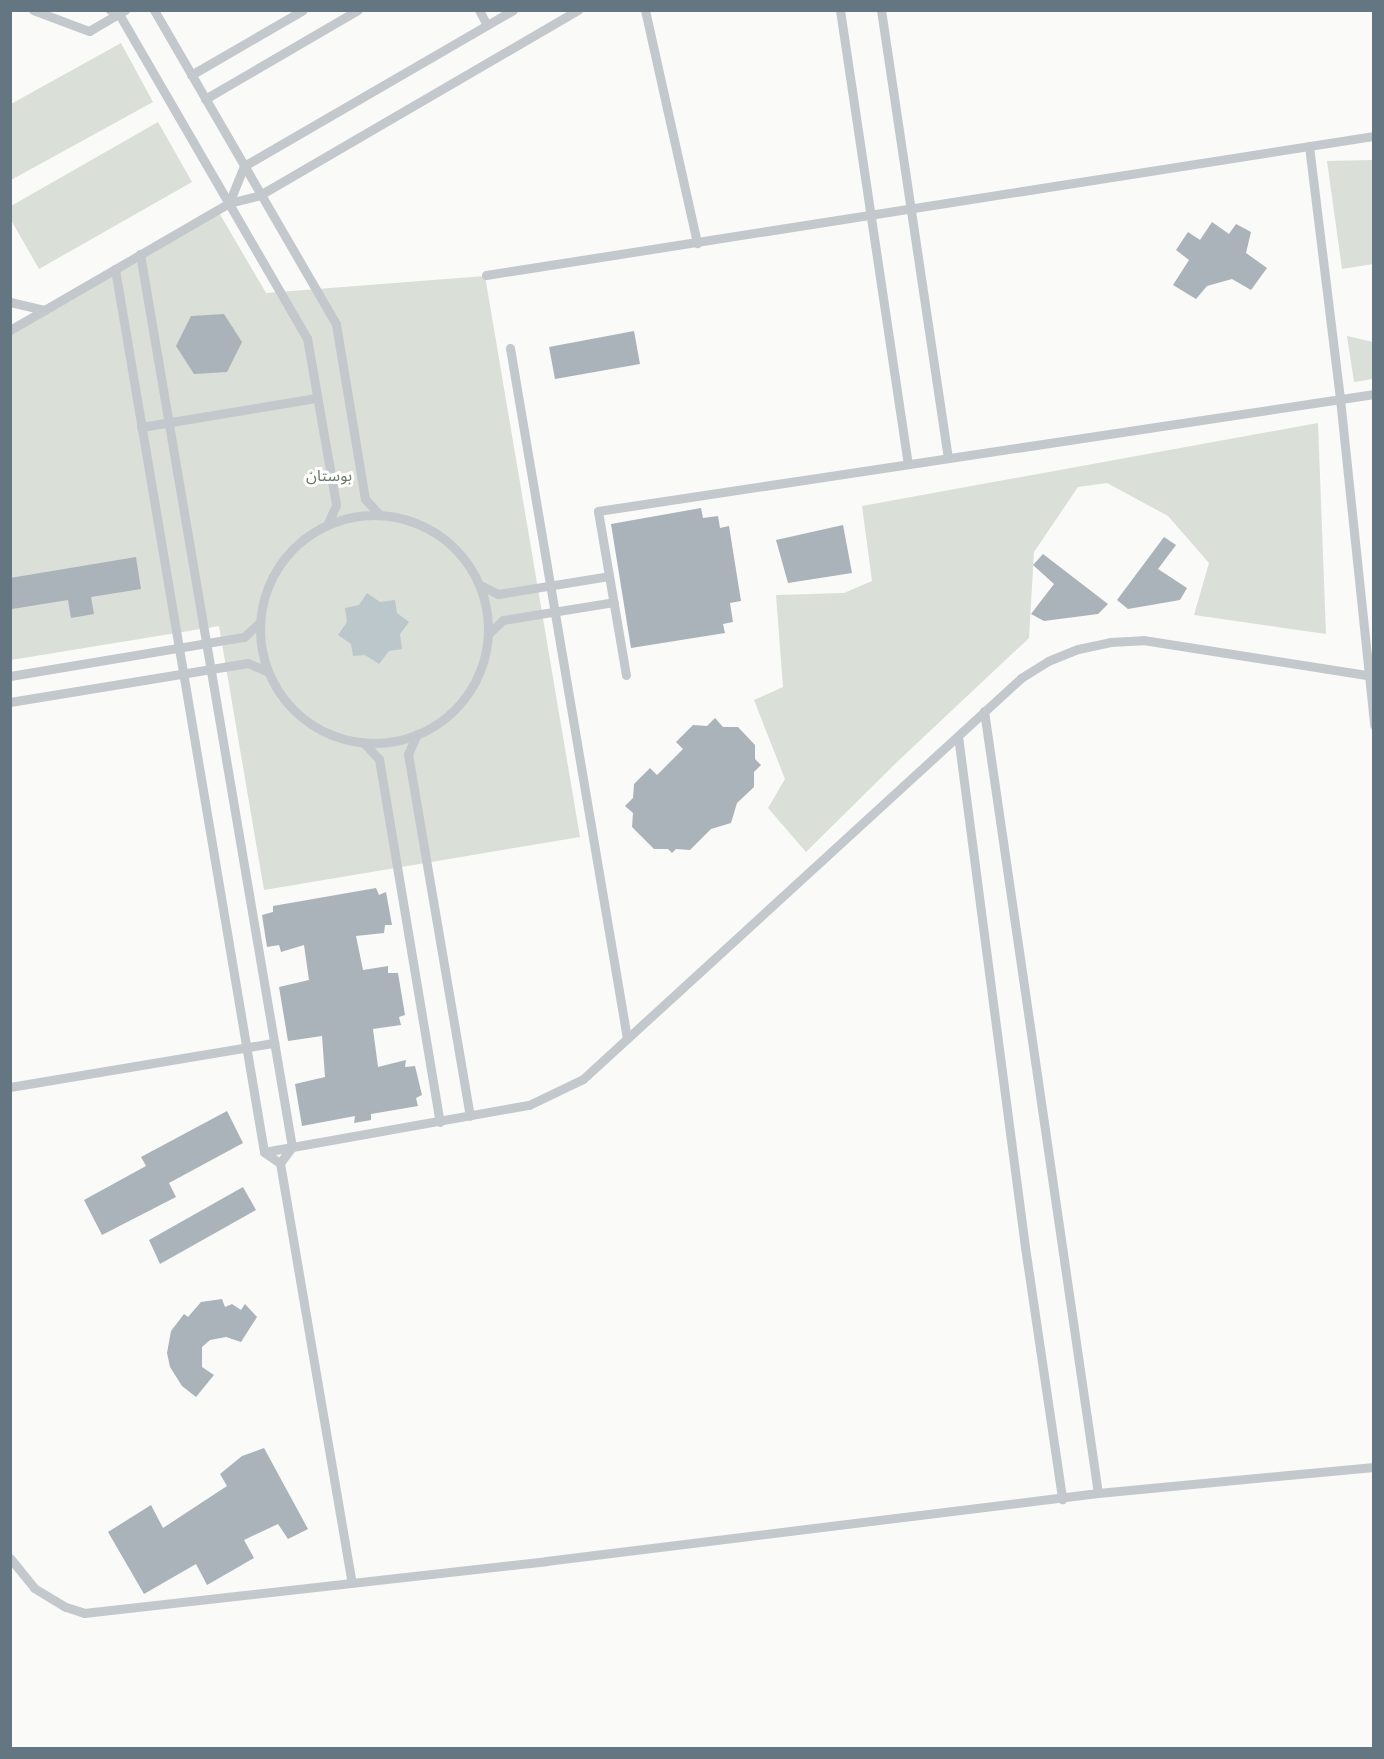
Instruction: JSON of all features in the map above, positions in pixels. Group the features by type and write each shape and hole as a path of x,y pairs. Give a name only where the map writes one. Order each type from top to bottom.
{"lane":[{"path":"33,10 89,31 118,12 307,338 336,505 327,525"},
{"path":"154,10 336,324 365,499 380,515"},
{"path":"191,75 303,10"},
{"path":"205,99 358,10"},
{"path":"479,10 487,25"},
{"path":"229,203 244,166 513,10"},
{"path":"10,330 229,203 260,195 578,10"},
{"path":"645,10 697,243"},
{"path":"840,10 908,464"},
{"path":"881,10 948,458"},
{"path":"486,275 871,217 911,207 1374,136"},
{"path":"1309,146 1371,675 1374,725"},
{"path":"140,254 292,1147 280,1163"},
{"path":"115,269 264,1152 280,1163 352,1583"},
{"path":"10,302 45,310"},
{"path":"510,348 627,1038"},
{"path":"626,675 598,511 1374,394"},
{"path":"141,428 317,398"},
{"path":"380,515 414,522 435,532 462,555 480,585 486,609 488,634 481,668 470,690 447,716 417,734 391,741 363,742 339,737 306,720 280,694 268,672 261,647 260,622 264,597 280,564 306,537 327,525 352,517 380,515"},
{"path":"480,585 498,594 609,576"},
{"path":"488,634 503,620 614,602"},
{"path":"10,676 244,637 260,622"},
{"path":"264,1152 529,1105 583,1078 984,711 1021,678 1048,661 1078,649 1110,642 1143,640 1371,675"},
{"path":"10,702 248,663 268,672"},
{"path":"984,711 1098,1493"},
{"path":"417,734 408,754 470,1116"},
{"path":"958,736 1025,1247 1062,1499"},
{"path":"363,742 378,759 440,1122"},
{"path":"10,1087 274,1043"},
{"path":"10,1558 21,1574 42,1593 66,1607 84,1613 1098,1493 1374,1467"}],"green space":[{"path":"121,43 153,102 11,180 11,104"},
{"path":"158,122 192,182 39,269 11,220 11,206"},
{"path":"1373,160 1373,264 1342,269 1327,161"},
{"name":"بوستان","path":"218,211 266,293 485,276 580,837 264,890 219,626 11,660 10,331"},
{"path":"1347,336 1373,342 1373,379 1354,382"},
{"path":"1318,423 1326,634 1194,615 1209,563 1168,516 1107,483 1078,487 1034,552 1029,638 897,762 806,852 768,808 785,779 754,700 783,687 776,595 844,593 872,581 862,506"}],"shaded area":[{"path":"367,593 380,602 395,600 397,613 409,622 400,634 402,649 389,651 379,664 365,655 353,656 351,644 338,635 347,622 345,608 359,605"}],"building":[{"path":"1212,222 1229,234 1236,224 1251,232 1246,253 1267,268 1251,290 1232,279 1207,286 1196,299 1173,285 1189,260 1176,250 1188,232 1200,240"},
{"path":"224,314 242,342 227,372 194,374 176,346 191,316"},
{"path":"634,331 640,364 555,379 549,347"},
{"path":"701,508 703,518 718,516 720,528 729,526 741,601 730,603 733,622 723,624 725,633 631,648 611,524"},
{"path":"843,525 852,573 788,583 776,540"},
{"path":"1164,537 1176,545 1158,569 1187,588 1180,600 1128,609 1117,600"},
{"path":"1043,554 1108,604 1098,614 1044,621 1031,614 1054,584 1033,565"},
{"path":"136,557 141,589 91,597 94,614 71,618 68,600 12,609 10,578"},
{"path":"715,718 723,727 738,727 755,745 755,759 761,765 754,772 754,787 737,803 731,823 711,829 690,850 676,849 672,853 668,849 654,849 632,827 633,813 625,806 633,798 634,784 650,768 657,775 683,749 676,742 693,725 707,726"},
{"path":"376,888 379,895 386,892 392,925 385,925 384,933 356,936 363,970 388,966 388,973 398,973 405,1015 399,1017 401,1025 373,1029 378,1067 406,1060 405,1067 415,1066 422,1095 416,1098 418,1106 371,1114 371,1120 354,1123 355,1116 302,1126 295,1084 325,1077 322,1036 288,1041 279,987 309,980 304,945 281,952 279,945 267,947 262,915 273,912 273,906"},
{"path":"227,1111 243,1143 169,1183 176,1197 102,1235 84,1200 146,1166 141,1157"},
{"path":"243,1187 256,1210 160,1264 149,1240"},
{"path":"222,1299 225,1307 232,1304 241,1310 245,1304 257,1317 241,1342 226,1337 210,1340 202,1347 202,1367 214,1375 196,1397 182,1386 170,1367 167,1353 171,1331 184,1314 188,1317 201,1302"},
{"path":"264,1448 308,1529 288,1539 278,1524 244,1540 254,1558 207,1585 196,1564 144,1594 108,1532 151,1505 163,1528 227,1486 220,1474 242,1456"}]}
